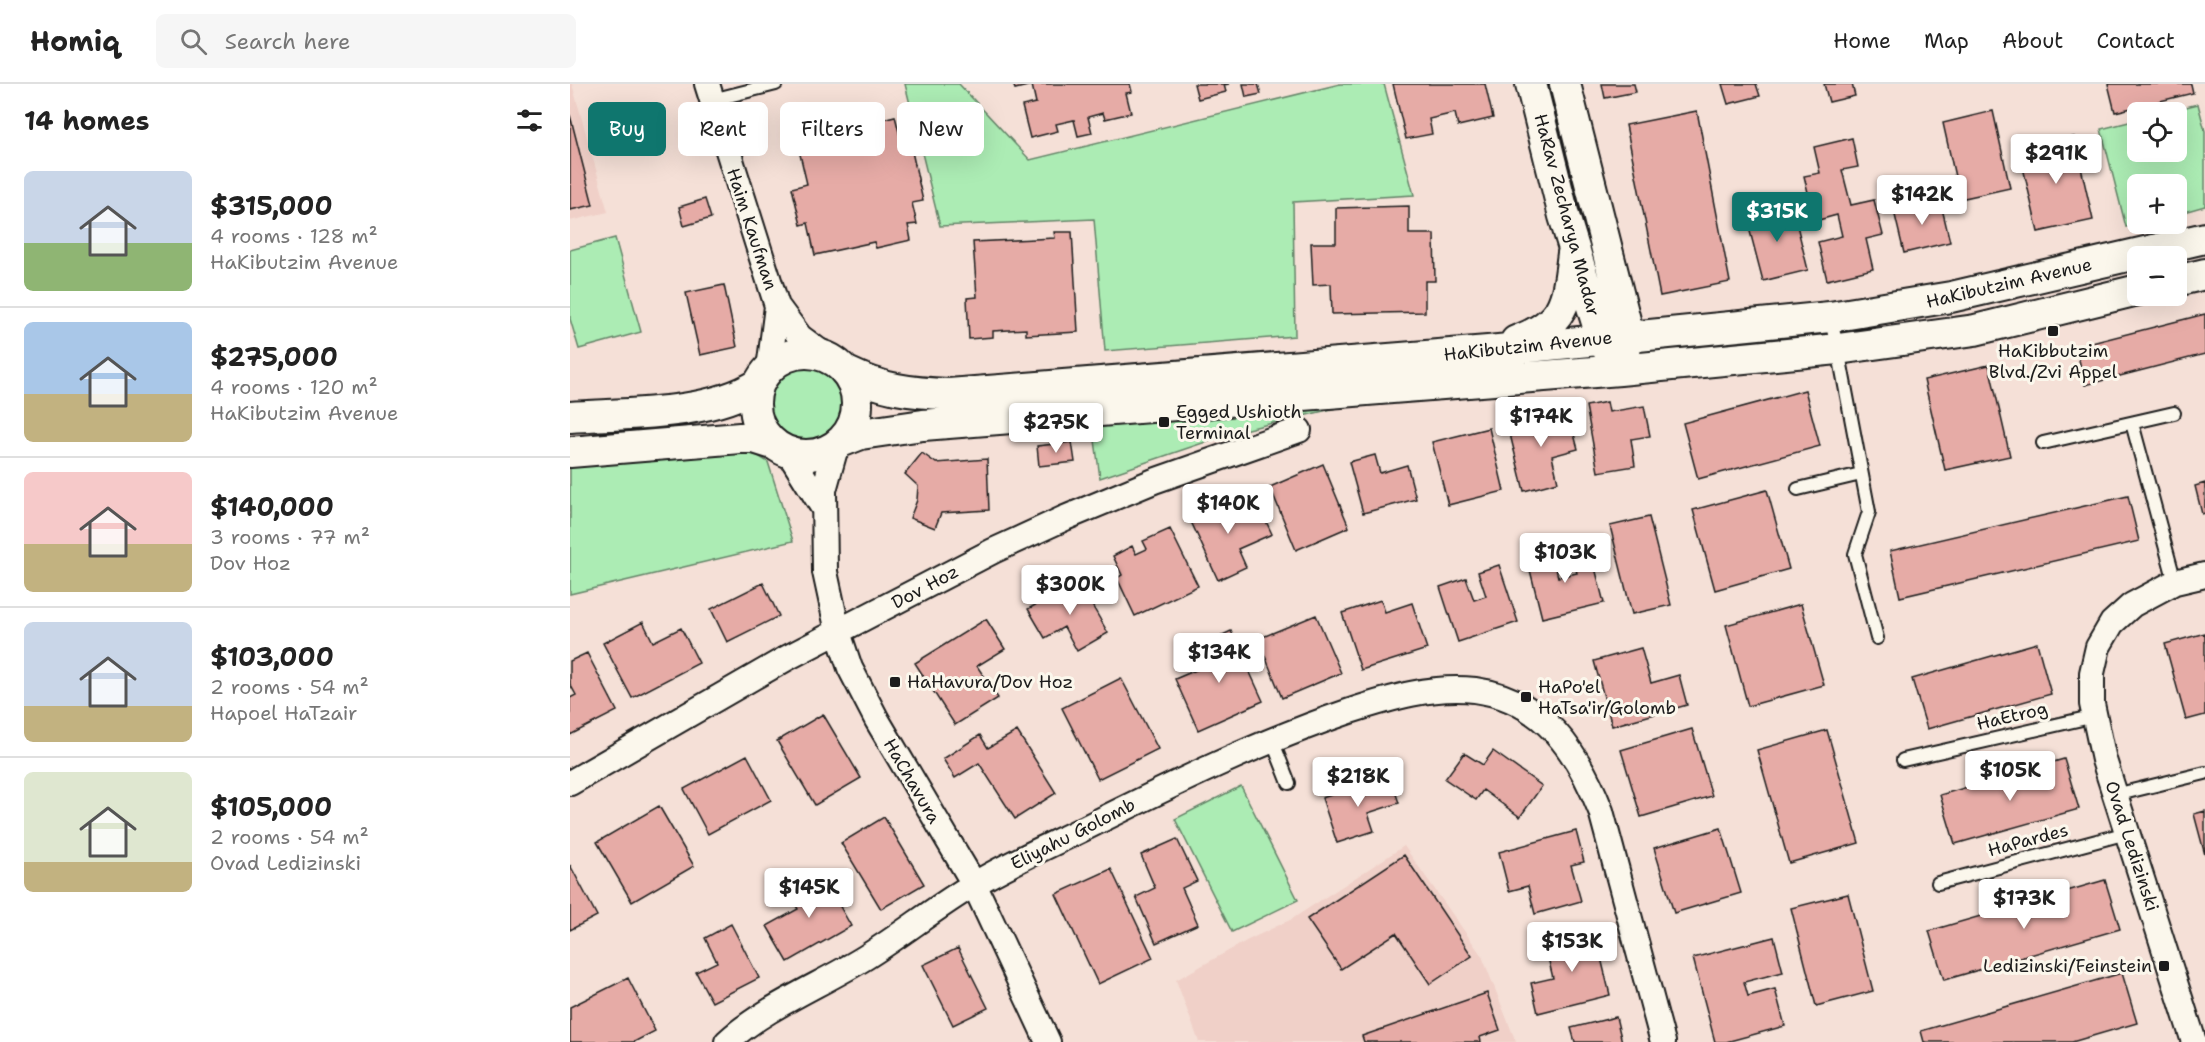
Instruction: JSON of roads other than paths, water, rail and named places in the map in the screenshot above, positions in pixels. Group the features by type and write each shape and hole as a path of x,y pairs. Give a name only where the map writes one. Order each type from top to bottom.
{"street":[{"name":"HaRav Zecharya Madar","path":"1531,84 1574,247 1615,337"},
{"name":"HaRav Zecharya Madar","path":"1565,84 1620,370"},
{"name":"Haim Kaufman","path":"709,92 777,306 800,338 837,365"},
{"name":"HaKibutzim Avenue","path":"837,365 882,387 924,394 949,394 1488,351 1830,317 1951,297 2205,238"},
{"path":"1488,351 1528,336 1545,328 1553,321 1564,301 1569,285 1574,247"},
{"path":"2187,278 2205,274"},
{"name":"HaKibutzim Avenue","path":"839,444 861,434 923,425 1620,370 1838,349 1975,330 2127,293"},
{"name":"Haim Kaufman","path":"764,376 777,306"},
{"path":"570,417 710,405 744,393 782,359 796,354 811,353 837,365 857,396 858,409 855,422 839,444 821,453 805,456 754,438 570,452"},
{"path":"764,376 755,400 756,416 763,431 781,448"},
{"name":"Dov Hoz","path":"570,783 787,658 993,550 1154,481 1299,430"},
{"name":"HaChavura","path":"839,444 824,490 822,506 825,572 838,632 850,668 862,693 974,884 1048,1042"},
{"name":"HaChavura","path":"781,448 822,506"},
{"name":"Ovad Ledizinski","path":"2194,1042 2104,760 2092,704 2092,673 2098,647 2112,623 2132,605 2175,582 2205,575"},
{"name":"Eliyahu Golomb","path":"727,1042 760,1017 866,957 974,884 1193,774 1272,740 1367,706 1406,695 1448,688 1477,690 1507,698 1535,712 1556,733 1590,783 1601,811 1663,1042"}],"lane":[{"path":"709,92 776,84"},
{"path":"1830,317 1869,512 1855,554 1877,638"},
{"path":"2043,443 2174,413"},
{"path":"2132,423 2175,582"},
{"path":"1798,489 1861,474"},
{"name":"HaEtrog","path":"1903,760 2095,716"},
{"path":"1272,740 1289,783"},
{"path":"2115,795 2205,773"},
{"name":"HaPardes","path":"1938,883 2127,832"},
{"path":"2194,1042 2205,1039"}],"place":[{"name":"HaKibbutzim Blvd./Zvi Appel","path":"2053,331"},
{"name":"Egged Ushioth Terminal","path":"1164,422"},
{"name":"HaHavura/Dov Hoz","path":"895,682"},
{"name":"HaPo'el HaTsa'ir/Golomb","path":"1526,697"},
{"name":"Ledizinski/Feinstein","path":"2164,966"}]}
